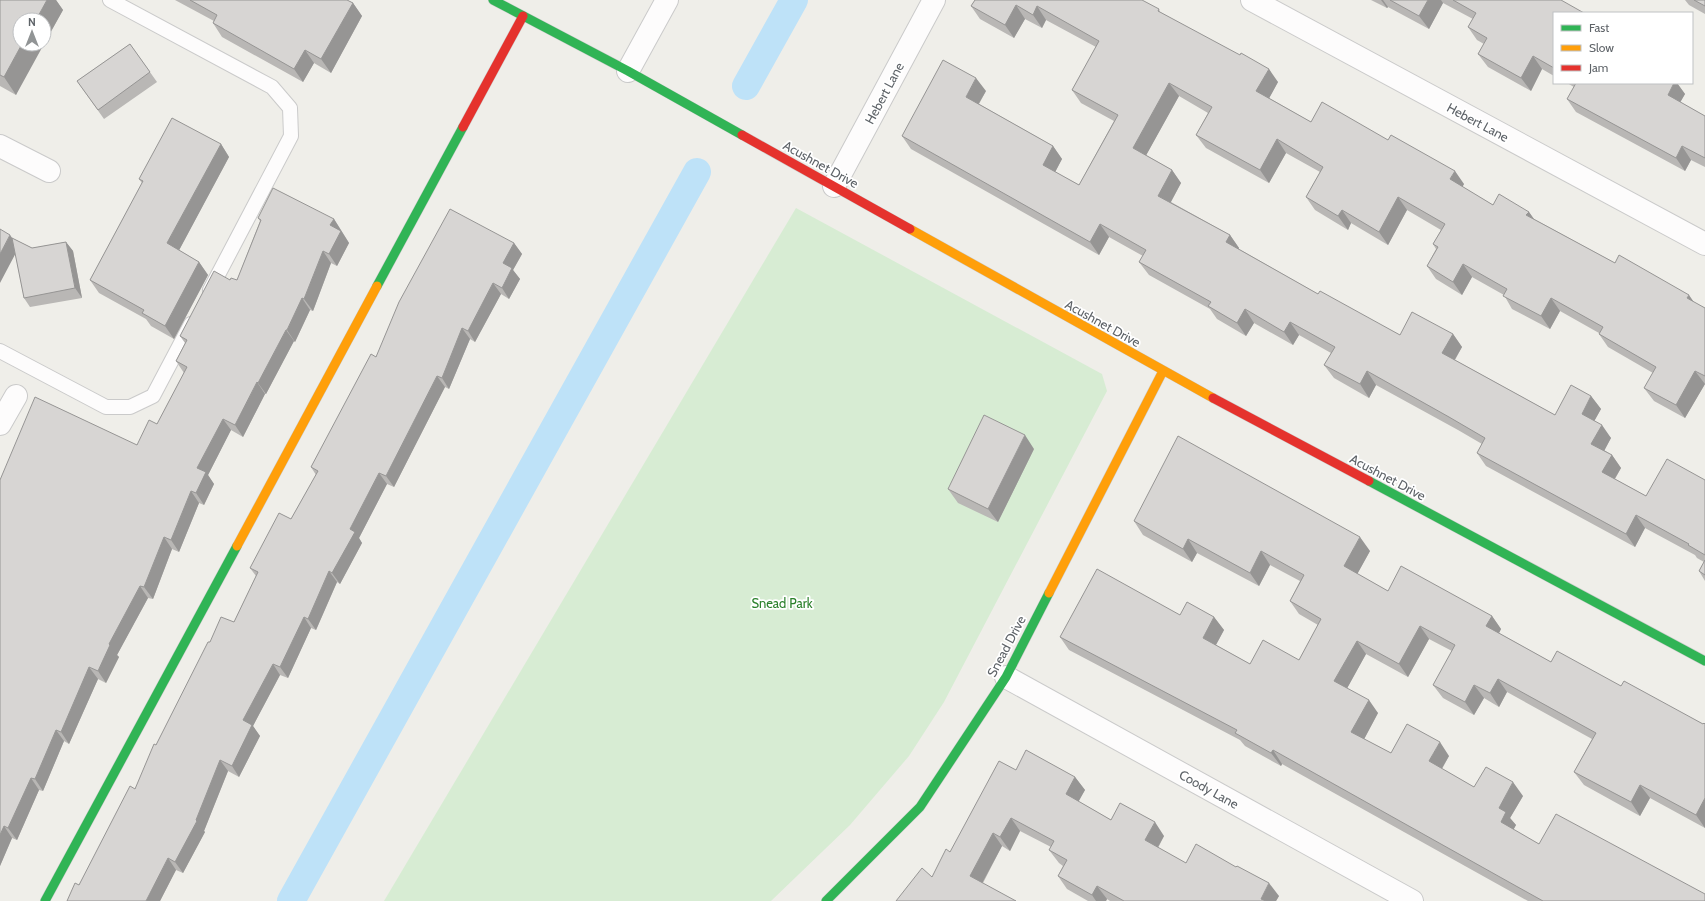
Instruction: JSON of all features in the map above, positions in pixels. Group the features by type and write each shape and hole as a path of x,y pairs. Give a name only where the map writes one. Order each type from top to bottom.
{"street":[{"name":"Acushnet Drive","path":"493,0 628,71 1163,371 1705,660"},
{"path":"628,71 668,0"},
{"name":"Hebert Lane","path":"834,186 934,0"},
{"name":"Hebert Lane","path":"1252,0 1705,244"},
{"path":"45,901 523,16"},
{"path":"0,146 49,171"},
{"name":"Snead Drive","path":"826,901 920,807 1006,677 1163,371"},
{"path":"0,424 16,396"},
{"name":"Coody Lane","path":"1006,677 1412,901"}],"lane":[{"path":"0,351 106,407 130,407 153,396 291,136 290,108 272,86 110,0"}],"green space":[{"name":"Snead Park","path":"796,208 1102,374 1107,391 944,702 909,756 850,825 771,901 384,901"}],"building":[{"path":"0,0 47,0 40,12 12,12 12,52 18,52 4,77 0,75"},
{"path":"190,0 347,0 353,3 321,59 305,50 294,69 213,23 217,15"},
{"path":"975,0 1142,0 1159,9 1158,11 1240,55 1241,53 1269,69 1256,91 1311,122 1322,102 1388,140 1391,135 1455,171 1450,179 1493,205 1499,194 1529,212 1526,215 1615,263 1619,255 1689,295 1687,298 1705,308 1705,376 1695,371 1676,405 1644,388 1656,367 1599,334 1603,327 1551,298 1541,316 1503,296 1507,289 1463,264 1453,282 1427,266 1438,247 1433,244 1445,224 1398,197 1379,232 1342,210 1338,216 1306,197 1323,167 1277,139 1260,170 1196,135 1212,107 1169,83 1133,148 1172,170 1158,196 1230,235 1226,242 1318,294 1320,291 1400,335 1412,312 1453,334 1442,353 1555,415 1571,385 1591,396 1582,414 1602,425 1591,444 1612,455 1602,472 1646,496 1667,459 1705,480 1705,555 1688,545 1689,544 1636,515 1626,534 1477,453 1485,438 1367,371 1360,384 1324,365 1335,347 1290,322 1284,332 1245,309 1237,323 1208,306 1211,302 1139,262 1146,250 1100,224 1090,242 902,136 943,60 976,78 966,97 1053,146 1043,165 1079,185 1118,115 1072,90 1099,41 1037,6 1033,15 1016,5 1005,25 971,6"},
{"path":"1390,0 1428,0 1419,16"},
{"path":"1453,0 1561,0 1582,12 1553,12 1553,67 1533,56 1521,78 1478,54 1487,38 1468,27 1476,13"},
{"path":"1694,0 1705,0 1705,6"},
{"path":"130,44 150,72 98,110 77,81"},
{"path":"1575,84 1674,84 1668,95 1705,116 1705,158 1682,146 1676,158 1567,99"},
{"path":"172,118 221,144 167,243 199,262 165,326 142,313 144,310 90,280 143,181 139,179"},
{"path":"273,188 334,219 330,225 341,231 329,254 323,251 304,299 302,298 287,330 258,383 257,382 235,425 223,419 197,468 206,472 196,493 191,491 171,540 164,537 144,587 140,586 109,644 110,645 98,671 89,667 61,732 56,730 35,779 31,778 8,828 4,826 0,835 0,480 35,397 137,445 149,420 157,424 187,367 176,361 187,340 180,336 214,271 230,280 231,278 237,280 261,220 258,218"},
{"path":"450,209 514,243 503,263 512,268 502,288 493,283 468,331 462,328 442,378 437,376 386,476 379,473 350,529 355,532 332,573 329,571 308,619 304,617 280,667 273,664 243,720 252,725 232,766 220,760 196,820 197,821 175,862 168,858 146,901 67,901 75,883 79,885 130,786 135,789 154,744 156,745 208,642 210,642 221,617 234,622 258,572 250,568 279,513 291,519 318,471 311,467 371,354 376,357 399,302"},
{"path":"0,229 10,235 0,254"},
{"path":"12,238 32,248 66,242 75,288 24,298"},
{"path":"984,415 1025,435 988,509 948,489"},
{"path":"1178,436 1360,537 1344,566 1388,591 1401,566 1492,616 1486,626 1551,662 1557,651 1621,686 1624,681 1703,724 1704,723 1705,798 1696,815 1640,785 1631,802 1574,772 1596,733 1498,679 1490,693 1474,685 1465,702 1433,685 1455,645 1420,626 1399,664 1357,641 1334,681 1369,700 1351,732 1391,753 1407,724 1440,742 1429,761 1474,787 1486,767 1513,782 1499,808 1506,812 1501,822 1539,844 1556,814 1705,894 1705,901 1543,901 1273,750 1271,753 1235,733 1237,730 1060,637 1097,569 1180,615 1187,602 1214,617 1203,638 1250,664 1263,640 1299,660 1321,619 1290,601 1304,575 1261,551 1250,573 1188,539 1183,549 1134,521"},
{"path":"1705,560 1705,575 1699,571"},
{"path":"1026,750 1075,777 1066,794 1111,820 1120,803 1155,822 1145,840 1186,863 1196,844 1236,867 1237,866 1269,883 1261,899 1266,901 1124,901 1097,886 1092,895 1058,876 1067,860 1049,850 1054,841 1011,818 1000,837 993,833 970,876 1016,901 896,901 922,868 932,877 946,849 950,852 999,761 1016,770"}],"waterway":[{"path":"746,86 794,0"},
{"path":"291,901 697,172"}],"traffic: fast":[{"path":"493,0 628,71 742,135"},
{"path":"377,286 463,127"},
{"path":"1369,481 1705,661"},
{"path":"45,901 237,546"},
{"path":"826,901 920,807 1006,677 1049,593"}],"traffic: slow":[{"path":"910,229 1213,398"},
{"path":"237,546 377,286"},
{"path":"1049,593 1163,371"}],"traffic: jam":[{"path":"463,127 523,16"},
{"path":"742,135 910,229"},
{"path":"1213,398 1369,481"}]}
